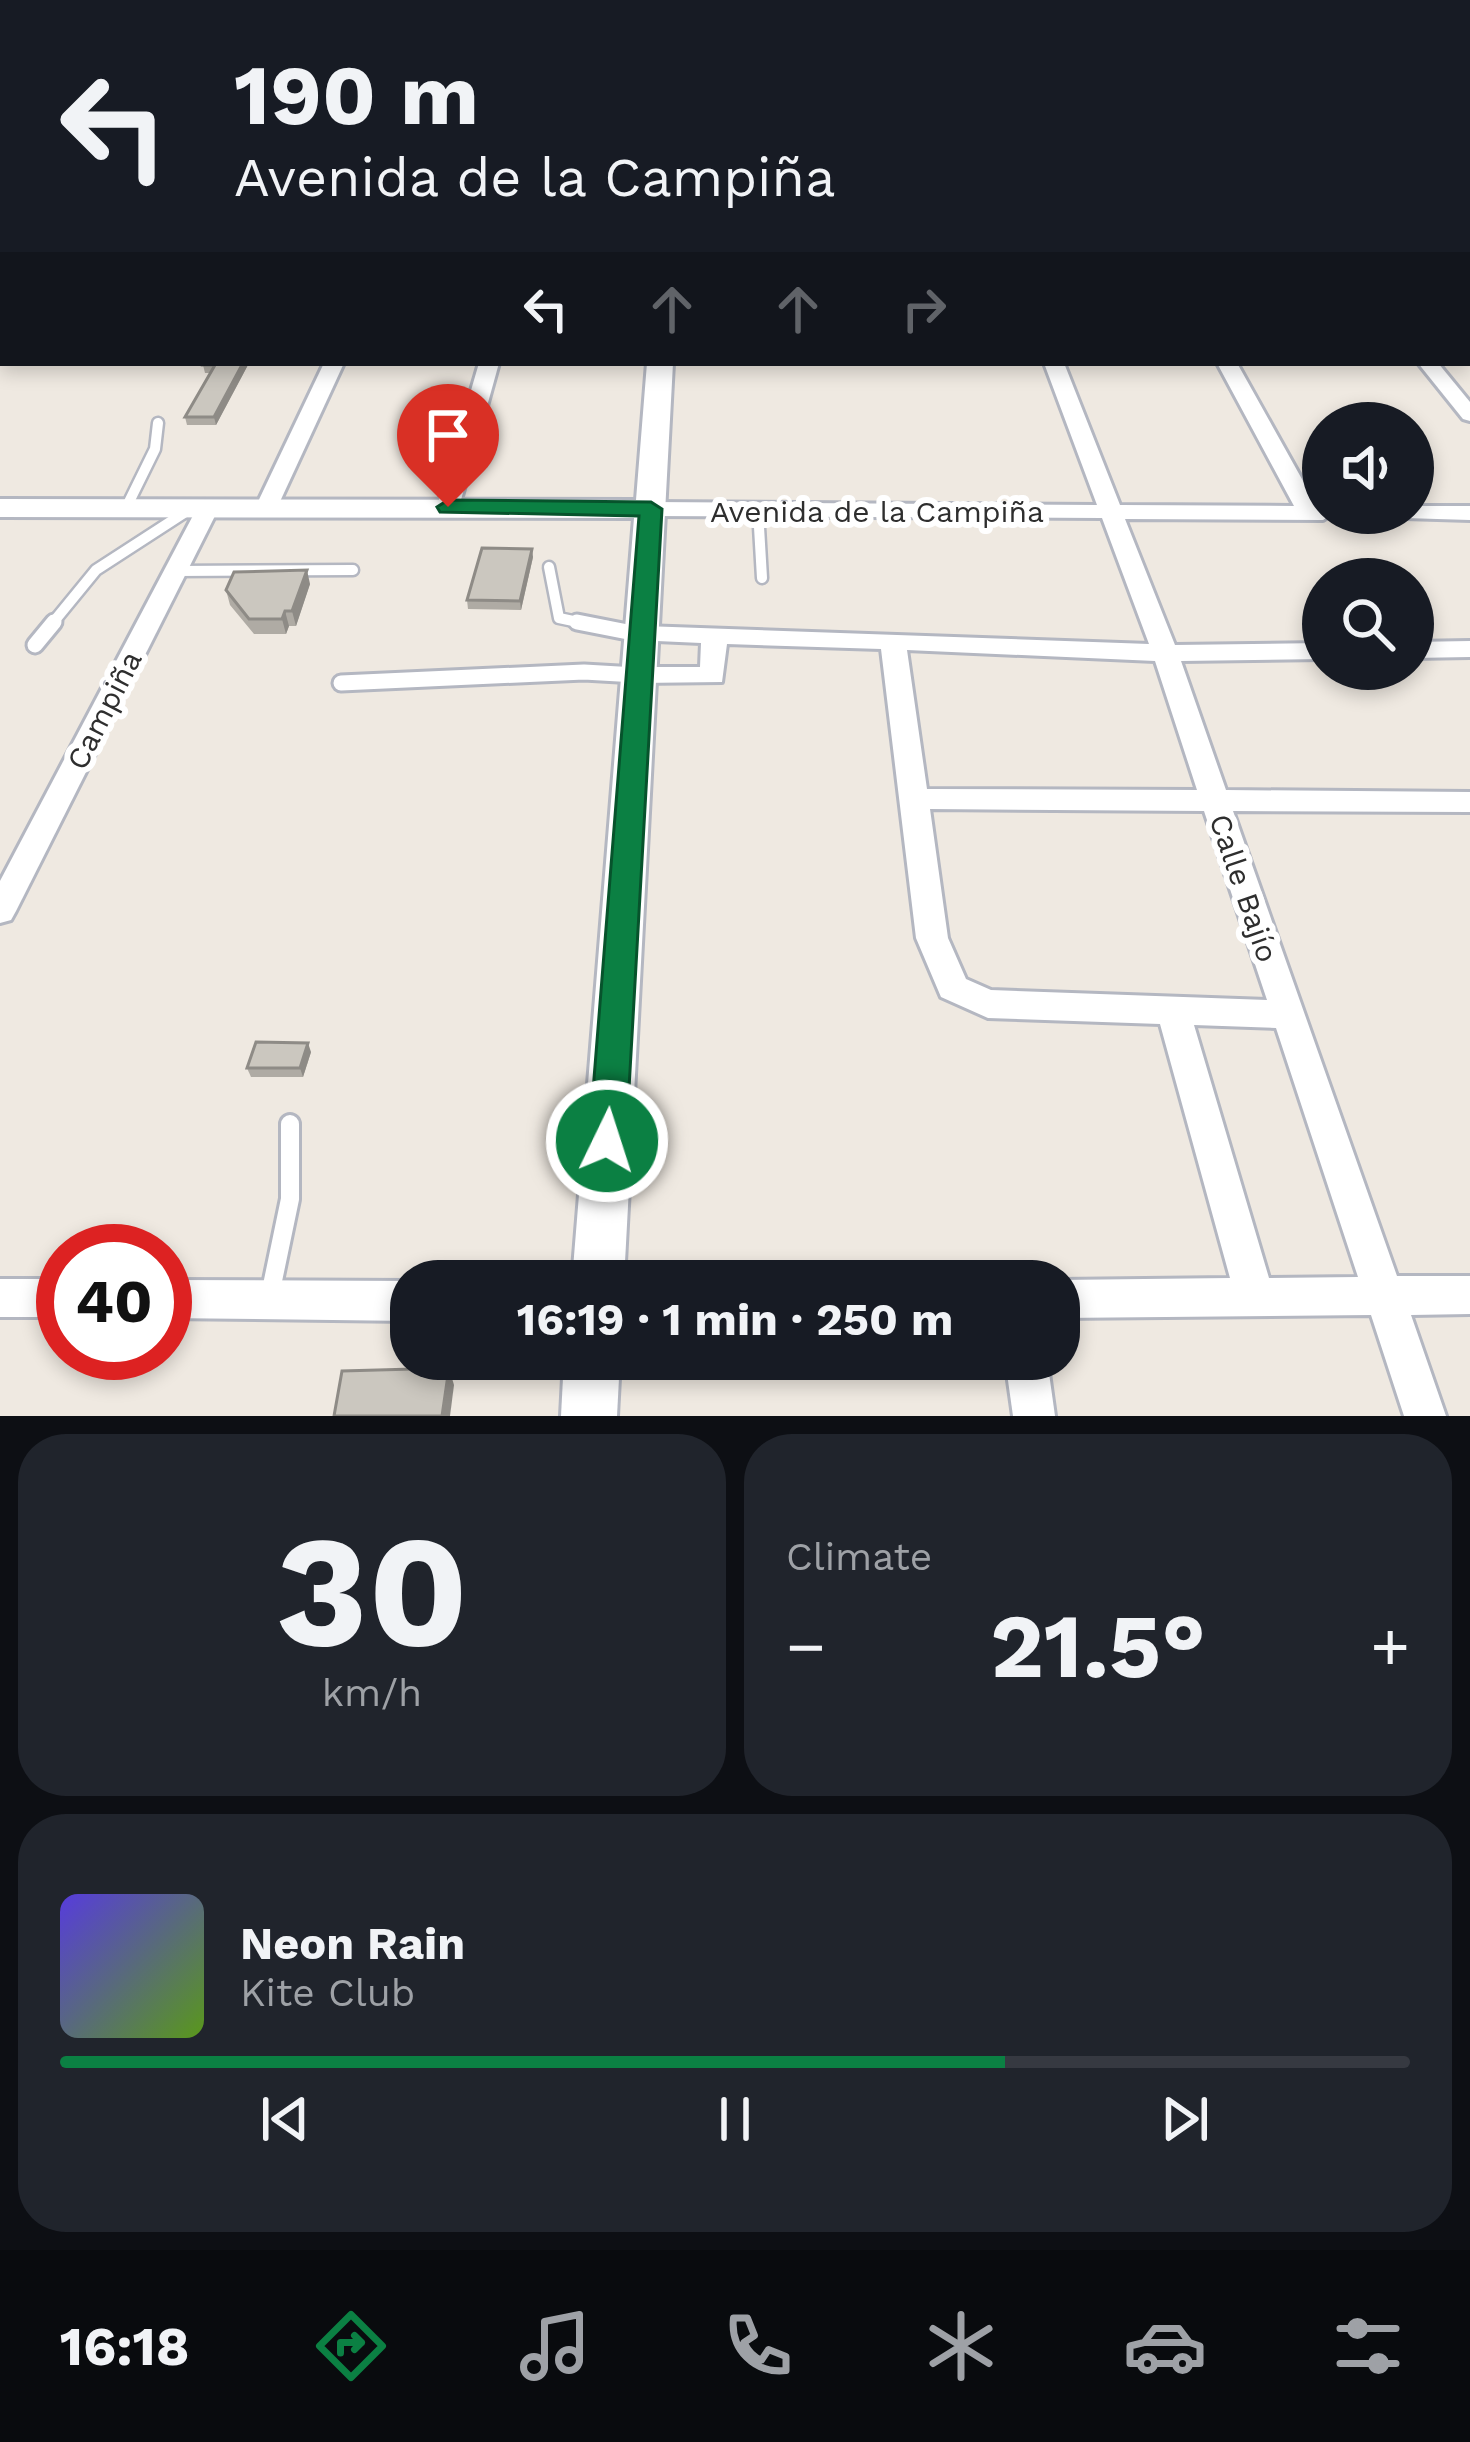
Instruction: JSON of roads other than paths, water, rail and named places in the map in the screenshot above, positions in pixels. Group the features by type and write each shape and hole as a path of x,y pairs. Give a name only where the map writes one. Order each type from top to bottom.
{"street":[{"path":"266,508 333,366"},
{"path":"448,507 488,366"},
{"path":"599,1260 660,366"},
{"name":"Calle Bajío","path":"1055,366 1166,653 1425,1416"},
{"path":"1229,366 1302,489"},
{"path":"1430,366 1470,416"},
{"name":"Avenida de la Campiña","path":"0,508 1302,513"},
{"name":"Campiña","path":"0,911 176,571 200,508"},
{"path":"1434,513 1470,513"},
{"path":"641,655 713,676 714,637"},
{"path":"641,655 714,637 1166,653 1302,651"},
{"path":"893,641 932,938 953,988 988,1004 1288,1015"},
{"path":"1434,650 1470,649"},
{"path":"915,799 1470,802"},
{"path":"1173,1011 1255,1297"},
{"path":"1080,1299 1470,1295"},
{"path":"0,1298 36,1298"},
{"path":"192,1299 390,1301"},
{"path":"589,1416 591,1380"},
{"path":"1029,1380 1034,1416"}],"lane":[{"path":"126,508 155,449 158,422"},
{"path":"35,645 96,570 200,508"},
{"path":"758,510 762,578"},
{"path":"549,567 559,618 641,655"},
{"path":"176,571 353,570"},
{"path":"341,683 584,672 641,655"},
{"path":"269,1300 290,1199 290,1124"}]}
